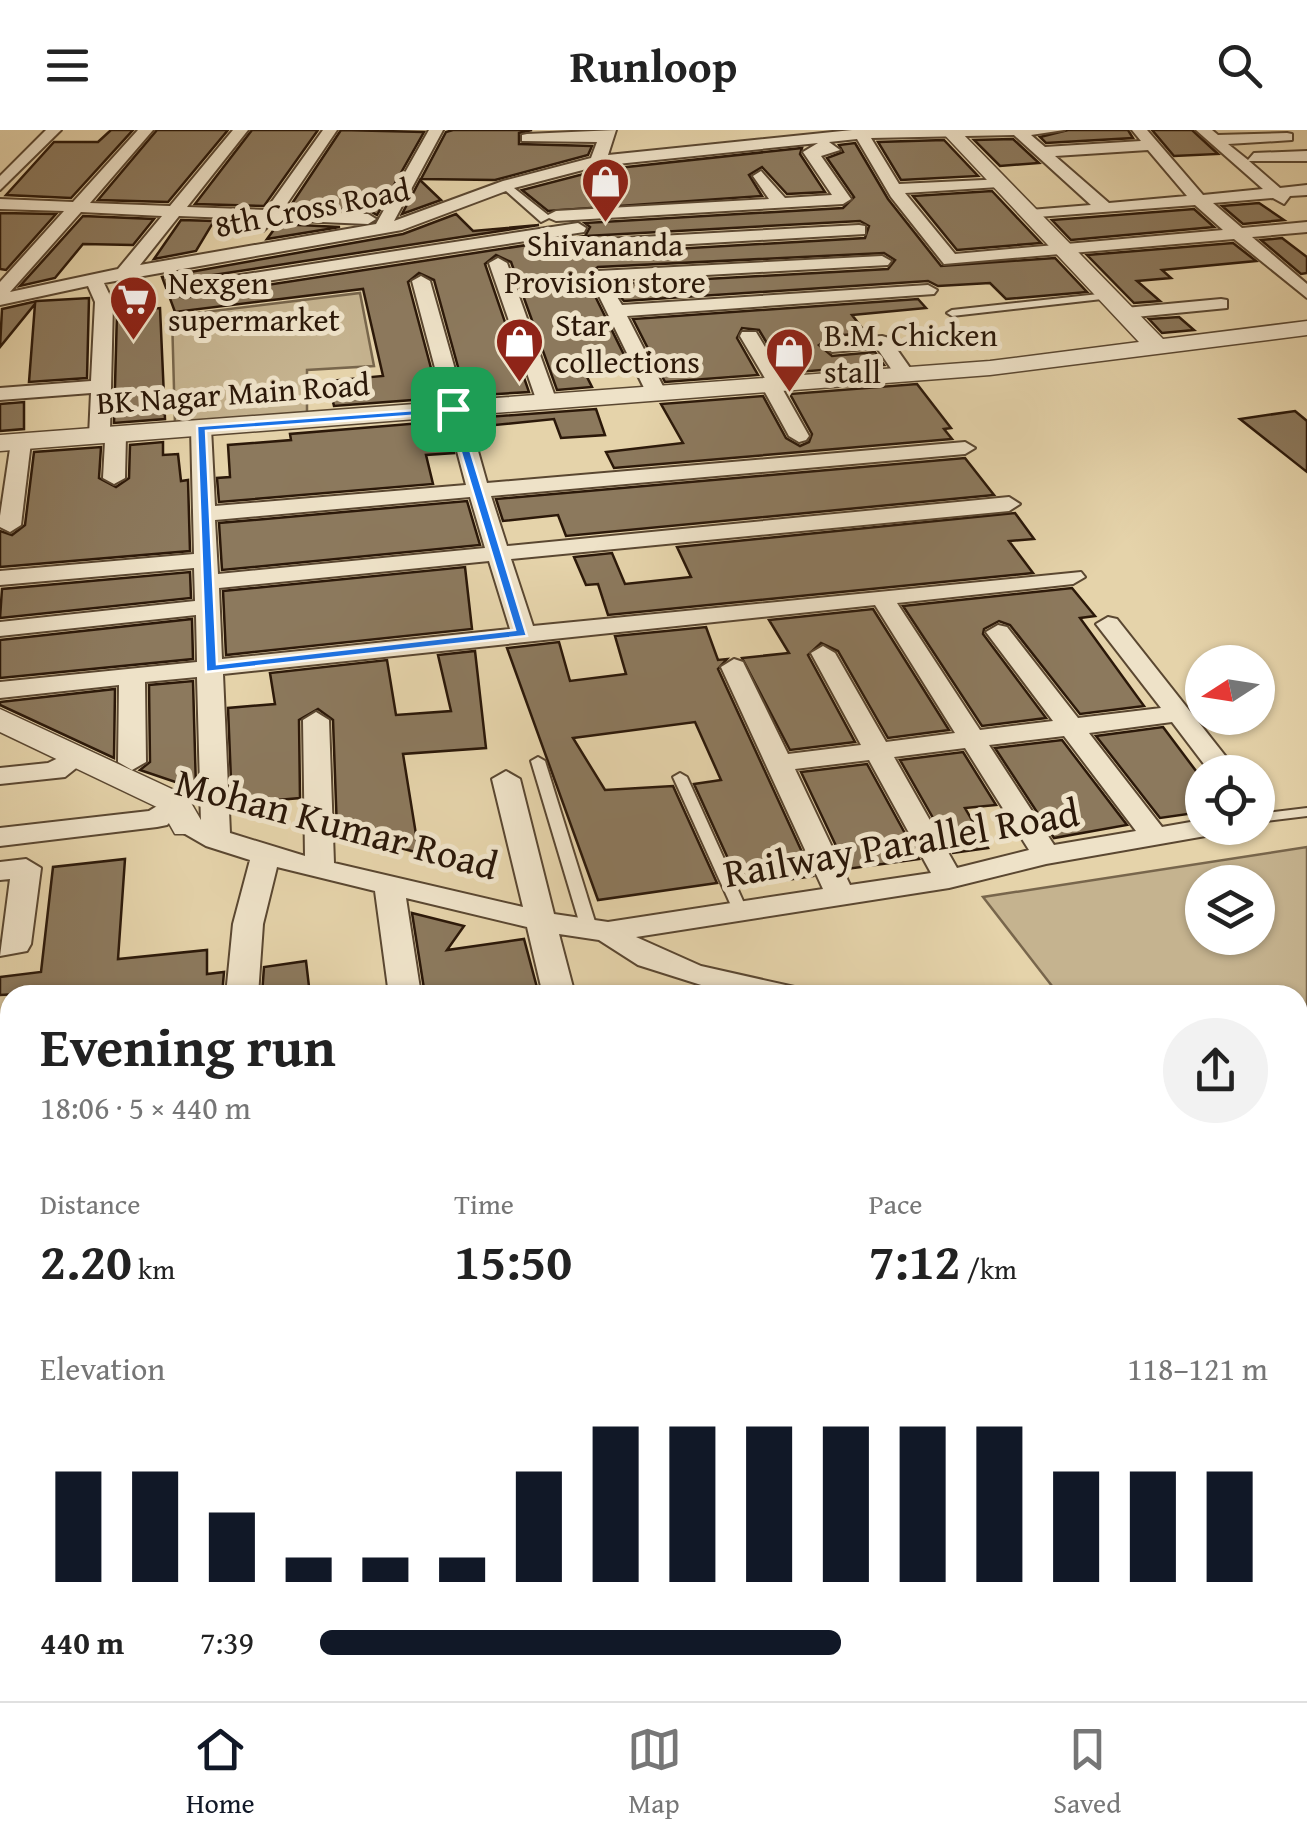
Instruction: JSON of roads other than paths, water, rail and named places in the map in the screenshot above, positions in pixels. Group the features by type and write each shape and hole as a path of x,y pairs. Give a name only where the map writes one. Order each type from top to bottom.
{"street":[{"path":"0,186 54,130"},
{"path":"0,297 146,130"},
{"path":"124,273 240,130"},
{"path":"242,252 274,213 330,130"},
{"path":"390,225 436,130"},
{"path":"706,150 710,130"},
{"path":"626,177 864,138 949,130 1057,130"},
{"path":"949,130 971,164 999,182 1158,348"},
{"path":"1139,130 1199,200 1307,293"},
{"path":"1018,131 1106,209"},
{"path":"598,161 607,134"},
{"path":"519,161 607,134"},
{"path":"1209,135 1287,137"},
{"path":"1209,135 1256,179 1307,215"},
{"path":"814,146 832,150 864,138"},
{"path":"864,138 894,189 950,260 961,263 1063,249 1307,227"},
{"path":"1042,152 1152,145"},
{"path":"182,290 301,277 580,229 842,199 814,146"},
{"name":"8th Cross Road","path":"0,297 390,225 479,196 519,161 598,161 706,150 814,146"},
{"path":"1236,159 1307,156"},
{"path":"519,161 589,182"},
{"path":"519,161 540,217"},
{"path":"882,170 902,168"},
{"path":"761,176 781,203"},
{"path":"1256,179 1307,176"},
{"path":"894,189 999,182"},
{"path":"1030,215 1307,190"},
{"path":"0,204 274,213 390,225 468,222"},
{"path":"518,219 540,217 580,229 858,230"},
{"path":"580,229 598,276 657,394"},
{"path":"285,245 301,277"},
{"path":"598,276 882,261"},
{"path":"498,262 548,402"},
{"path":"94,279 104,302 101,386 114,478"},
{"path":"421,281 453,409 523,633"},
{"path":"615,311 928,290"},
{"path":"1125,314 1221,304"},
{"name":"BK Nagar Main Road","path":"10,443 904,375 1307,328"},
{"path":"749,336 799,436"},
{"path":"832,346 882,342 904,375"},
{"path":"0,394 101,386"},
{"path":"0,836 184,822 210,669 200,428"},
{"path":"10,443 10,525"},
{"path":"204,514 965,448"},
{"path":"0,629 205,583 1009,504"},
{"path":"0,690 1073,576"},
{"path":"0,578 205,583"},
{"path":"881,596 1046,855"},
{"path":"1108,624 1210,755"},
{"path":"998,632 1155,837"},
{"path":"824,653 949,879"},
{"path":"734,667 841,897"},
{"path":"132,677 132,762"},
{"path":"778,762 1177,714"},
{"path":"0,719 66,764"},
{"path":"316,720 320,868"},
{"name":"Mohan Kumar Road","path":"0,741 66,764 184,822 266,856 541,922 599,930"},
{"path":"0,776 66,764"},
{"path":"506,779 557,985"},
{"name":"Railway Parallel Road","path":"599,930 949,879 1046,855 1185,832"},
{"path":"243,985 248,924 266,856"},
{"path":"0,871 26,868 16,944 0,946"},
{"path":"389,885 404,985"},
{"path":"599,930 669,981 703,985"}],"lane":[{"path":"952,313 1108,296"},
{"path":"538,761 599,930"},
{"path":"680,778 741,912"},
{"path":"1275,815 1307,812"}],"place":[{"name":"Shivananda Provision store","path":"605,224"},
{"name":"Nexgen supermarket","path":"133,342"},
{"name":"Star collections","path":"520,384"},
{"name":"B.M. Chicken stall","path":"789,394"}]}
